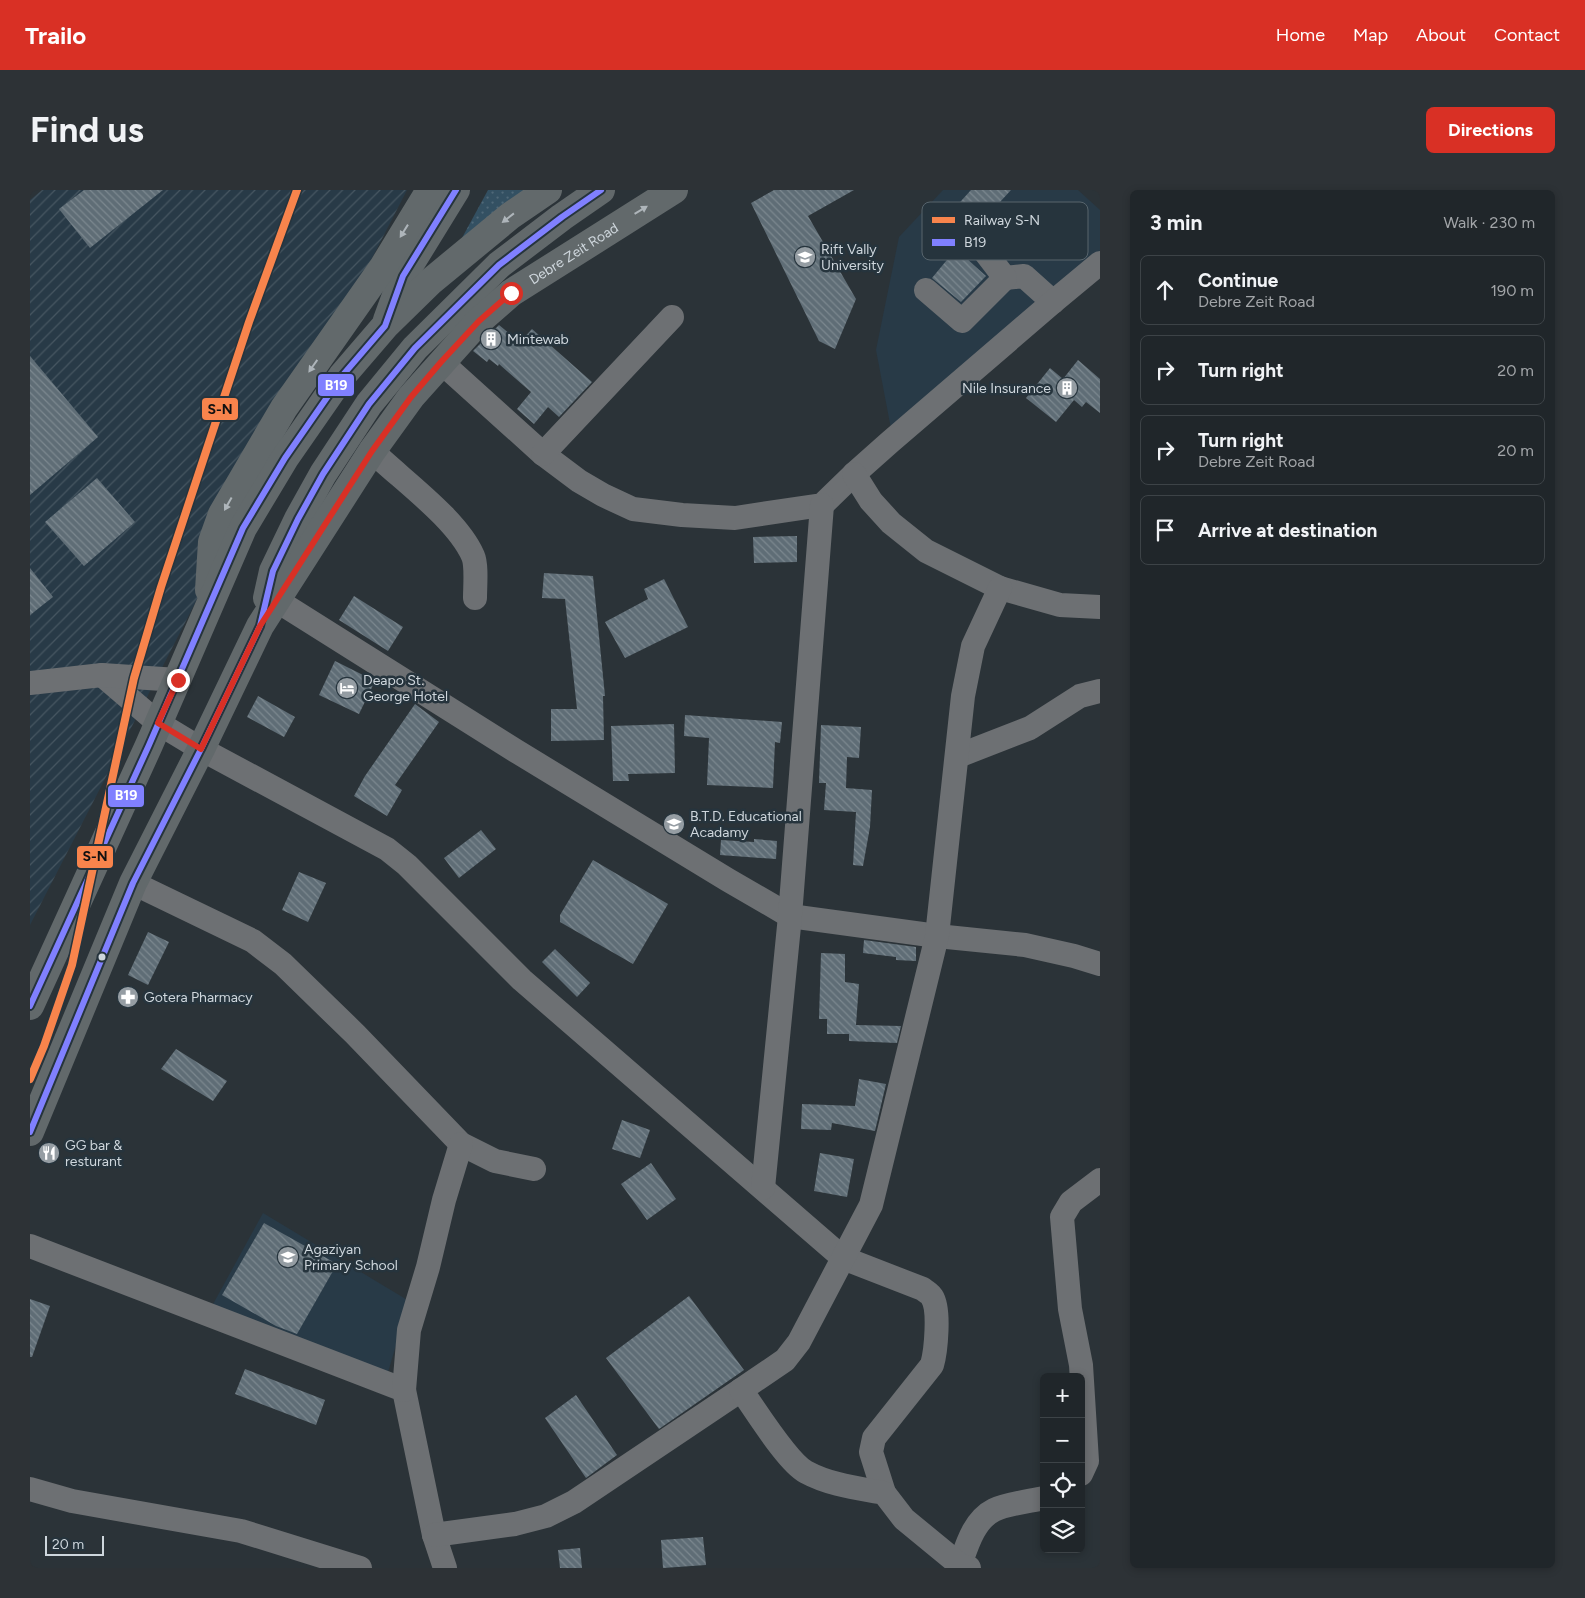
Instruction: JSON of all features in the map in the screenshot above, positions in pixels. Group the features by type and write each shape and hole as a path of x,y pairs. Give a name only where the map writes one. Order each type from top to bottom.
{"main road":[{"path":"208,609 212,542 222,514 284,408 383,267 430,190"},
{"path":"385,326 403,276 456,190"},
{"path":"30,1006 178,680 243,528 284,458 342,376 385,326 430,282 510,216 548,190"},
{"path":"260,626 273,571 298,519 324,474 369,404 415,348 499,265 601,190"},
{"name":"Debre Zeit Road","path":"30,1132 134,883 260,626 372,451 411,397 441,362 479,321 511,293 674,190"}],"street":[{"path":"991,260 1005,278"},
{"path":"441,362 543,454 579,481 603,495 634,509 682,515 735,518 822,506 854,474 1053,302 1098,269"},
{"path":"926,290 962,321 1005,278 1024,276 1053,302"},
{"path":"543,454 672,317"},
{"path":"372,451 460,534 474,558 475,598"},
{"path":"854,474 871,501 884,516 926,551 1000,588 1060,605 1100,607"},
{"path":"763,1188 790,916 822,506"},
{"path":"434,1535 515,1524 546,1516 574,1502 785,1360 794,1348 871,1205 938,936 963,696 973,646 1000,588"},
{"path":"276,600 525,756 790,916 938,936 1025,945 1100,964"},
{"path":"30,683 102,675 178,680"},
{"path":"102,675 158,723 201,749 387,849 406,865 522,980 843,1258 923,1289 932,1296 936,1309 935,1353 932,1365 874,1438 871,1452 884,1493 904,1519 964,1566 970,1536 984,1517 995,1510 1040,1499"},
{"path":"958,756 1030,728 1080,696 1100,691"},
{"path":"134,883 252,941 283,964 356,1034 461,1144 495,1161 534,1169"},
{"path":"445,1568 434,1535 404,1390 409,1330 461,1144"},
{"path":"1085,1465 1087,1461 1081,1365 1070,1309 1062,1217 1071,1202 1100,1180"},
{"path":"30,1246 404,1390"},
{"path":"741,1390 788,1457 804,1471 832,1483 884,1493"},
{"path":"30,1489 72,1501 241,1531 360,1568"}],"shaded area":[{"path":"42,190 407,190 30,925 30,200"},
{"path":"488,190 540,190 456,249"},
{"path":"943,190 1078,190 1100,210 1100,260 892,434 876,350 899,237 922,212 922,260 1088,260 1088,202 932,202"},
{"name":"Agaziyan Primary School","path":"263,1213 409,1301 386,1379 212,1306"}],"building":[{"path":"84,190 163,190 90,248 59,209"},
{"name":"Rift Vally University","path":"774,190 854,190 808,216 856,299 835,349 819,341 751,203"},
{"path":"971,190 1011,190 1000,202 960,202"},
{"path":"947,260 968,260 986,276 961,302 932,278"},
{"path":"499,325 520,342 532,329 592,382 559,417 548,407 534,424 517,409 531,392 499,364 498,366 489,359 487,362 473,351"},
{"path":"30,356 98,437 30,495"},
{"name":"Nile Insurance","path":"1078,360 1100,379 1100,413 1086,402 1082,407 1074,400 1056,422 1026,398 1050,368 1063,379"},
{"path":"97,478 135,522 84,566 45,522"},
{"path":"797,536 797,562 754,563 753,537"},
{"path":"30,568 53,597 30,615"},
{"path":"544,573 593,576 605,696 603,696 604,740 551,741 551,709 577,709 565,599 542,598"},
{"path":"664,579 688,627 625,658 605,622 648,599 644,589"},
{"path":"354,596 403,627 388,651 339,620"},
{"name":"Deapo St. George Hotel","path":"335,661 375,681 359,714 319,695"},
{"path":"258,696 295,717 284,737 247,717"},
{"path":"415,704 439,722 395,785 402,790 387,816 354,796 365,776"},
{"path":"685,715 782,722 780,743 775,742 773,788 707,785 709,738 684,736"},
{"path":"674,724 675,773 628,774 629,781 613,781 611,726"},
{"path":"821,725 861,727 859,758 847,757 846,788 872,790 870,827 863,866 853,865 856,812 824,810 826,783 819,783"},
{"path":"481,830 496,849 459,878 444,858"},
{"path":"754,839 777,841 776,859 720,855 721,840 754,842"},
{"path":"593,860 668,904 633,964 560,922 560,915"},
{"path":"299,872 326,883 308,922 282,910"},
{"path":"148,932 169,942 148,985 128,975"},
{"path":"864,940 916,947 916,961 896,960 896,957 863,953"},
{"path":"555,949 590,983 577,997 542,962"},
{"path":"821,953 845,954 845,982 859,984 856,1025 901,1026 897,1043 849,1041 849,1034 827,1034 827,1019 819,1019"},
{"path":"176,1049 227,1081 213,1101 161,1069"},
{"path":"859,1079 886,1084 875,1131 832,1123 831,1130 801,1129 802,1104 855,1106"},
{"path":"622,1120 650,1130 640,1158 612,1149"},
{"path":"820,1153 854,1159 847,1197 814,1191"},
{"path":"651,1163 676,1199 647,1220 621,1184"},
{"path":"264,1223 337,1264 297,1334 276,1326 222,1295"},
{"path":"689,1296 744,1370 659,1429 606,1358"},
{"path":"30,1299 50,1306 32,1357 30,1357"},
{"path":"245,1369 325,1400 316,1425 235,1394"},
{"path":"576,1395 617,1455 586,1478 545,1418"},
{"path":"703,1537 706,1565 663,1568 661,1540"},
{"path":"580,1548 582,1568 560,1568 558,1550"}],"rail line":[{"name":"S-N","path":"30,1079 44,1046 72,965 134,678 161,587 249,322 297,190"}],"transit line":[{"name":"B19","path":"30,1006 149,745 243,528 285,458 342,376 385,326 403,276 456,190"},
{"name":"B19","path":"30,1132 133,883 201,749 260,626 273,571 298,519 323,474 369,404 415,348 499,265 601,190"}],"place":[{"name":"Rift Vally University","path":"805,257"},
{"name":"Mintewab","path":"491,339"},
{"name":"Nile Insurance","path":"1067,388"},
{"name":"Deapo St. George Hotel","path":"347,688"},
{"name":"B.T.D. Educational Acadamy","path":"674,824"},
{"name":"Gotera Pharmacy","path":"128,997"},
{"name":"GG bar & resturant","path":"49,1153"},
{"name":"Agaziyan Primary School","path":"288,1257"}],"route":[{"path":"178,680 158,723 201,749 260,626 372,451 411,397 441,362 479,321 511,293"}]}
